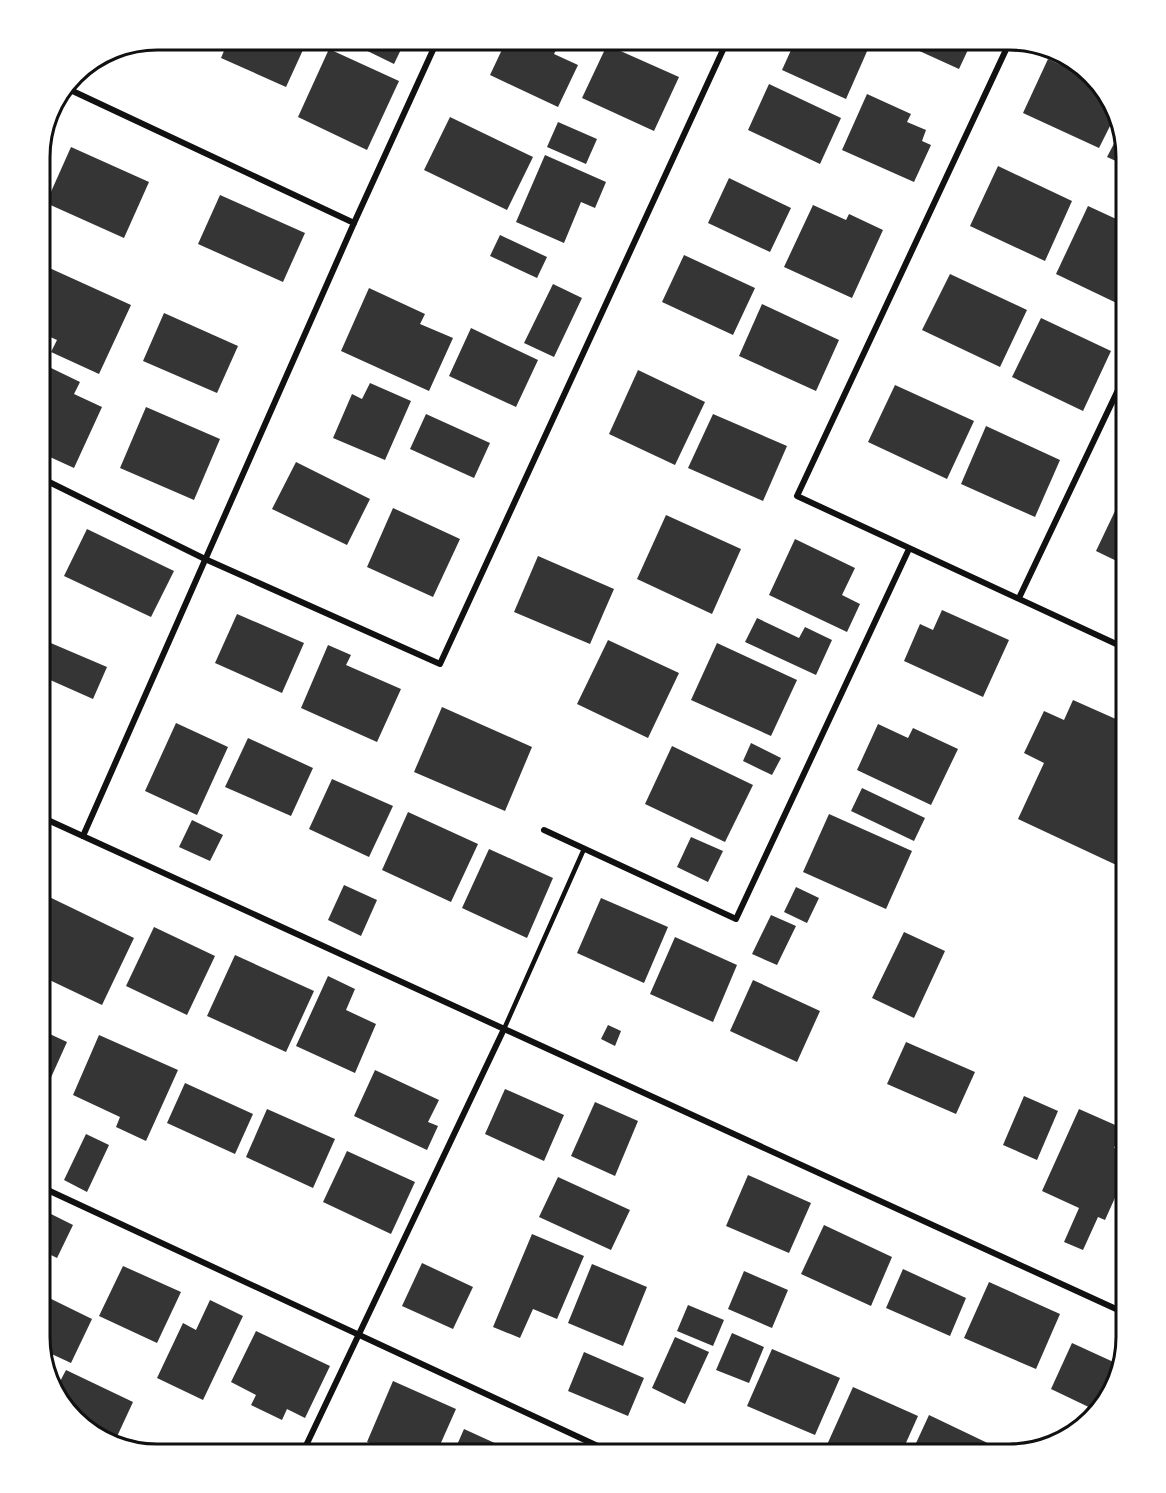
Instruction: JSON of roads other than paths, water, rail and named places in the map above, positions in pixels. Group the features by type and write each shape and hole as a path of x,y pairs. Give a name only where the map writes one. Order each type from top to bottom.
{"street":[{"path":"83,836 433,50"},
{"path":"50,482 206,559 440,664 723,50"},
{"path":"1006,50 797,496 1116,644"},
{"path":"72,91 354,223"},
{"path":"1019,598 1116,394"},
{"path":"544,830 736,919 909,549"},
{"path":"50,821 1116,1309"},
{"path":"307,1444 504,1029"},
{"path":"50,1191 593,1444"}],"lane":[{"path":"504,1029 584,849"}]}
